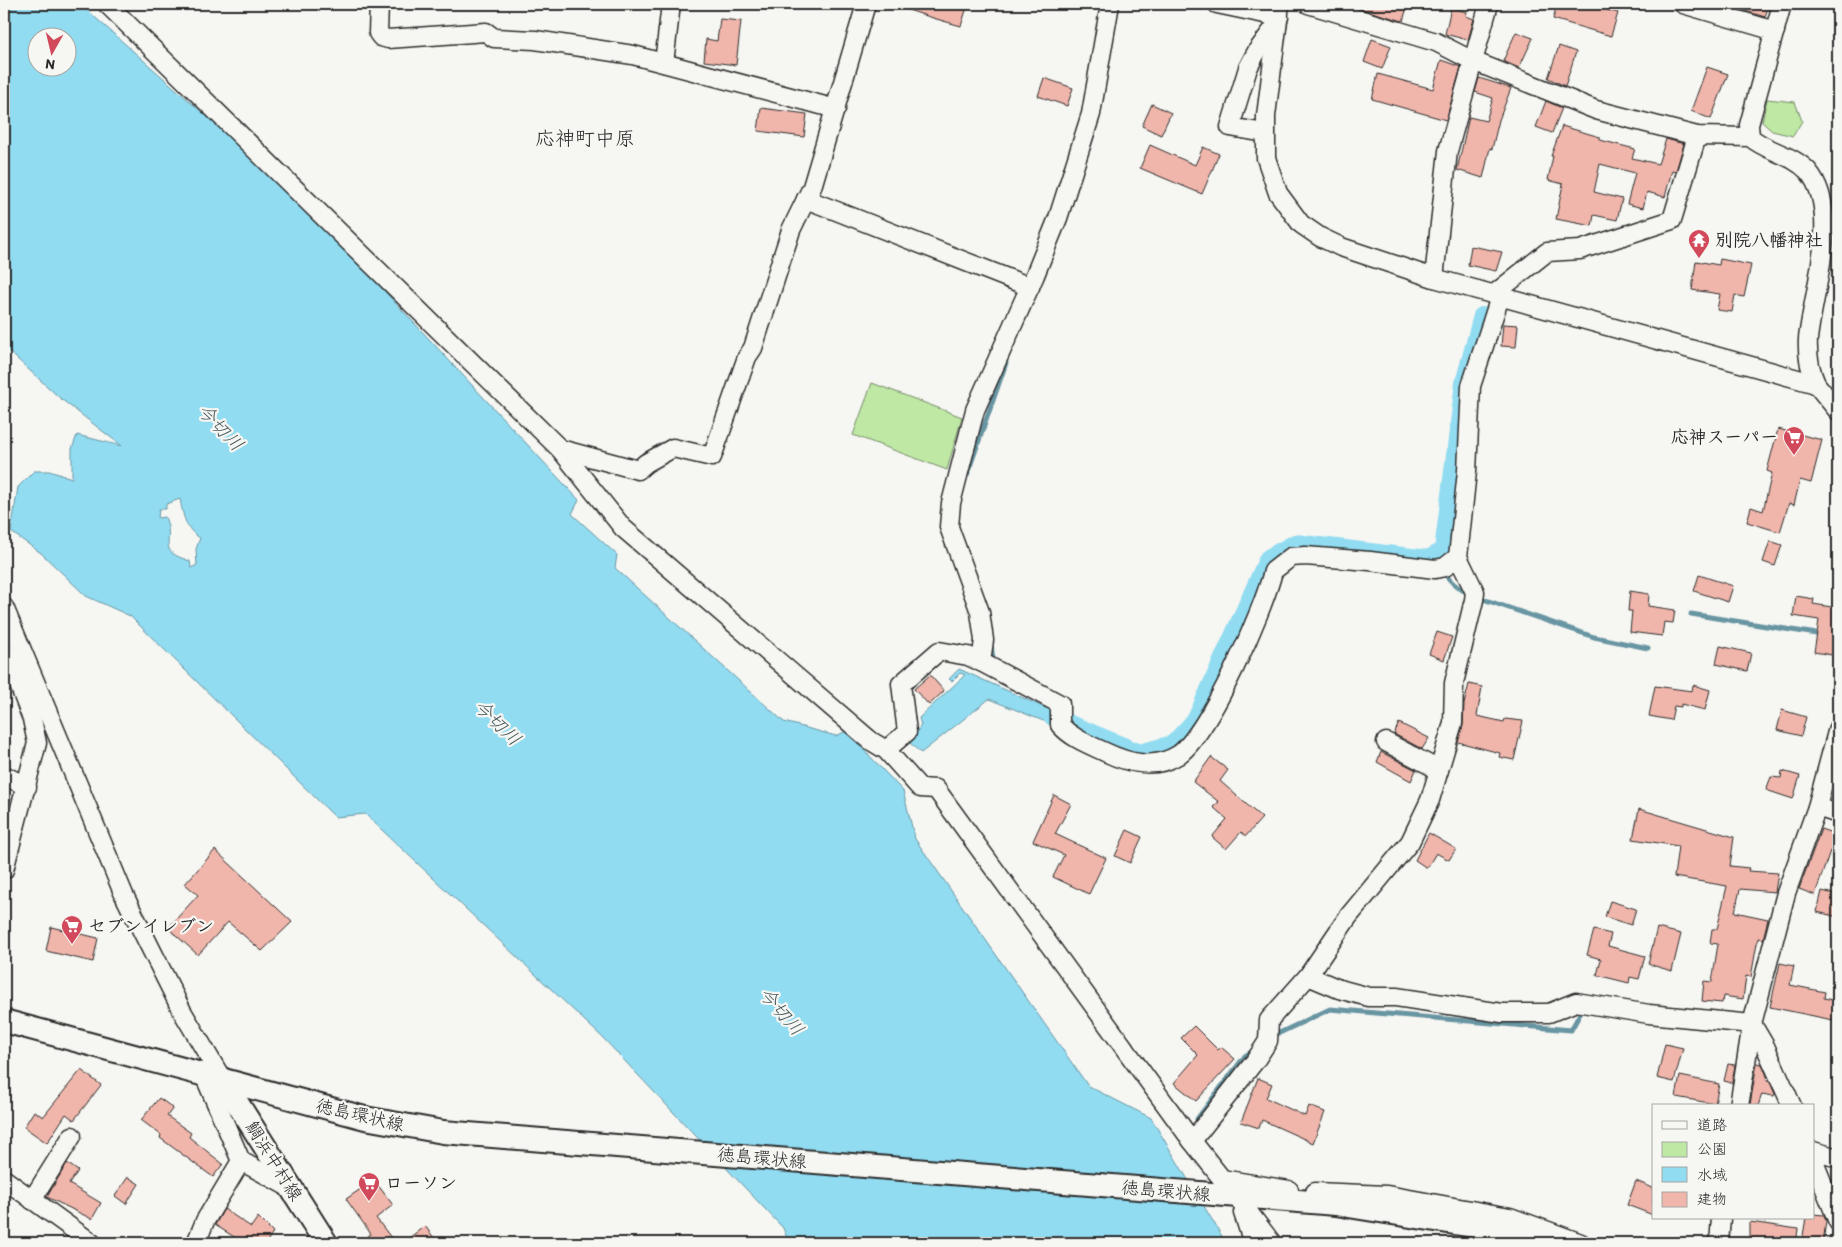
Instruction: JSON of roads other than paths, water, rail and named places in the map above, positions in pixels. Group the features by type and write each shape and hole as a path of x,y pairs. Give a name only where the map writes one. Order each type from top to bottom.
{"main road":[{"name":"徳島環状線","path":"4,1022 385,1122 443,1132 1336,1204 1479,1227 1529,1243"},
{"name":"鯛浜中村線","path":"213,1077 292,1189 323,1240"}],"street":[{"path":"107,4 560,449 623,528 871,741 886,750 920,788 936,789 1192,1142 1222,1179 1283,1190 1387,1195 1510,1217 1581,1243"},
{"path":"379,4 378,33 381,37 388,39 486,32 494,38 536,40 633,56 836,109"},
{"path":"664,63 671,4"},
{"path":"560,449 638,470 646,462 674,448 712,457 747,357 754,348 791,230 812,187 866,4"},
{"path":"981,662 984,640 980,612 949,527 951,503 975,410 1030,287 1058,218 1091,114 1110,4"},
{"path":"1216,4 1279,15"},
{"path":"1308,4 1436,42 1473,60 1596,110 1697,136 1750,137 1757,143 1792,158 1810,172 1820,189 1825,205 1828,227 1826,249 1808,339 1810,370 1816,384 1838,411"},
{"path":"1434,278 1448,151 1489,4"},
{"path":"1683,4 1775,31"},
{"path":"1750,137 1749,125 1782,4"},
{"path":"1279,15 1264,133 1266,158 1278,193 1301,224 1341,248 1434,278 1816,384"},
{"path":"1264,133 1230,127 1248,68 1279,15"},
{"path":"1446,564 1467,471 1471,386 1496,296 1546,252 1580,250 1672,220 1697,136"},
{"path":"806,199 1030,287"},
{"path":"886,750 907,732 901,684 939,651 968,656 1060,704 1060,719 1072,737 1120,759 1141,764 1177,755 1205,725 1253,626 1270,585 1273,571 1291,558 1305,556 1446,564 1474,596 1454,683 1453,723 1430,800 1410,842 1348,916 1308,976 1269,1020 1268,1041 1255,1061 1192,1142"},
{"path":"4,607 124,895 213,1077 241,1161 292,1189"},
{"path":"5,859 27,787 37,743 32,719 14,672 20,646"},
{"path":"1739,1104 1752,1024 1786,893 1817,807 1838,728"},
{"path":"1386,742 1440,770"},
{"path":"4,775 27,787"},
{"path":"1817,807 1838,814"},
{"path":"1308,976 1339,989 1369,997 1396,997 1502,1013 1548,1013 1576,1002 1649,1014 1752,1024"},
{"path":"1752,1024 1769,1054 1791,1104"},
{"path":"32,1200 72,1136"},
{"path":"1814,1151 1838,1158"},
{"path":"196,1243 205,1221 241,1161"},
{"path":"1814,1162 1838,1222"},
{"path":"4,1179 92,1243"},
{"path":"1237,1197 1253,1243"},
{"path":"1237,1197 1272,1243"},
{"path":"1719,1243 1721,1220"}],"water":[{"name":"今切川","path":"4,4 80,4 294,194 579,500 572,514 617,555 615,568 784,722 836,736 846,731 903,791 915,839 1088,1086 1151,1118 1226,1243 789,1243 783,1228 603,1038 365,814 335,817 130,616 86,596 41,553 11,532 18,487 34,471 49,471 72,478 72,449 77,435 122,446 61,399 4,347","holes":["180,499 188,526 200,538 196,549 197,565 191,568 190,561 179,557 169,549 168,526 165,517 158,518 159,509 166,509 166,504"]},
{"path":"959,669 1052,711 1051,724 989,699 921,753 910,743 921,725 919,718 965,675 960,673 952,681 949,679"}],"waterway":[{"path":"1825,4 1838,13"},
{"path":"1088,150 1095,127"},
{"path":"1051,716 1140,753 1173,744 1196,719 1268,558 1295,543 1428,559 1443,551 1464,383 1482,316"},
{"path":"967,475 1006,363"},
{"path":"1435,555 1448,578 1457,587 1470,594"},
{"path":"1477,597 1594,637 1648,648"},
{"path":"1691,614 1823,635"},
{"path":"991,644 993,659"},
{"path":"1271,1037 1330,1009 1571,1030 1582,1010"},
{"path":"1197,1119 1245,1056 1255,1050"}],"place":[{"name":"別院八幡神社","path":"1699,259"},
{"name":"応神スーパー","path":"1794,456"},
{"name":"セブンイレブン","path":"72,945"},
{"name":"ローソン","path":"369,1202"}],"district":[{"name":"応神町中原","path":"585,138"}]}
